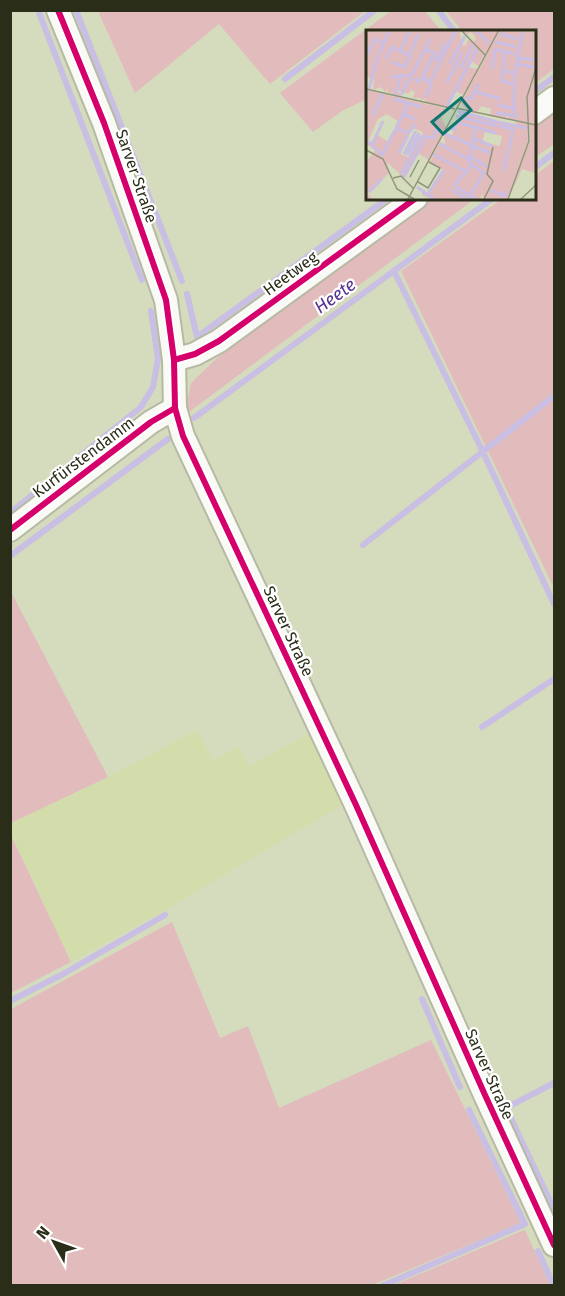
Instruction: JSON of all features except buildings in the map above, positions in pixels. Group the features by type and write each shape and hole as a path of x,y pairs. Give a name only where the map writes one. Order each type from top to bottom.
{"street":[{"name":"Sarver Straße","path":"58,10 104,123 166,300 174,360 175,408 183,436 356,805 485,1095 555,1245"},
{"path":"535,112 555,98"},
{"name":"Heetweg","path":"174,360 195,354 219,341 413,200"},
{"name":"Kurfürstendamm","path":"10,530 152,422 175,408"}],"shaded area":[{"path":"98,11 365,11 270,84 219,24 135,93"},
{"path":"391,11 425,11 440,30 366,30 366,99 342,111 313,132 280,93"},
{"path":"446,11 554,11 554,69 535,83 535,30 461,30"},
{"path":"554,110 554,144 535,157 535,124"},
{"path":"554,161 554,588 401,271 500,200 535,200 535,175"},
{"path":"431,200 473,200 185,415 191,383 217,358"},
{"path":"10,590 108,777 11,823 10,823"},
{"path":"197,730 213,760 239,746 249,766 308,734 342,805 167,909 71,962 11,833 10,823 108,777"},
{"path":"10,833 71,962 11,993 10,993"},
{"path":"172,922 220,1038 248,1026 279,1108 431,1040 521,1223 372,1285 11,1285 11,1009"},
{"path":"524,1230 550,1285 394,1285"}],"waterway":[{"path":"38,10 142,280"},
{"path":"76,10 182,281"},
{"path":"285,79 375,10"},
{"path":"438,10 453,30"},
{"path":"535,91 554,77"},
{"name":"Heete","path":"535,167 554,153"},
{"path":"187,294 197,337 385,200"},
{"name":"Heete","path":"194,418 490,200"},
{"path":"394,271 554,604"},
{"path":"10,513 141,407 153,387 158,359 151,311"},
{"path":"363,545 554,396"},
{"name":"Heete","path":"10,556 168,439"},
{"path":"482,727 554,679"},
{"path":"10,1001 65,973 165,915"},
{"path":"422,999 460,1087"},
{"path":"554,1083 506,1108 554,1209"},
{"path":"382,1286 525,1224 469,1110"},
{"path":"538,1251 554,1286"}],"cycle path":[{"path":"58,10 104,123 166,300 174,360 175,408 183,436 356,805 554,1245"},
{"path":"174,360 195,354 219,341 413,200"},
{"path":"10,530 151,422 175,408"}]}
